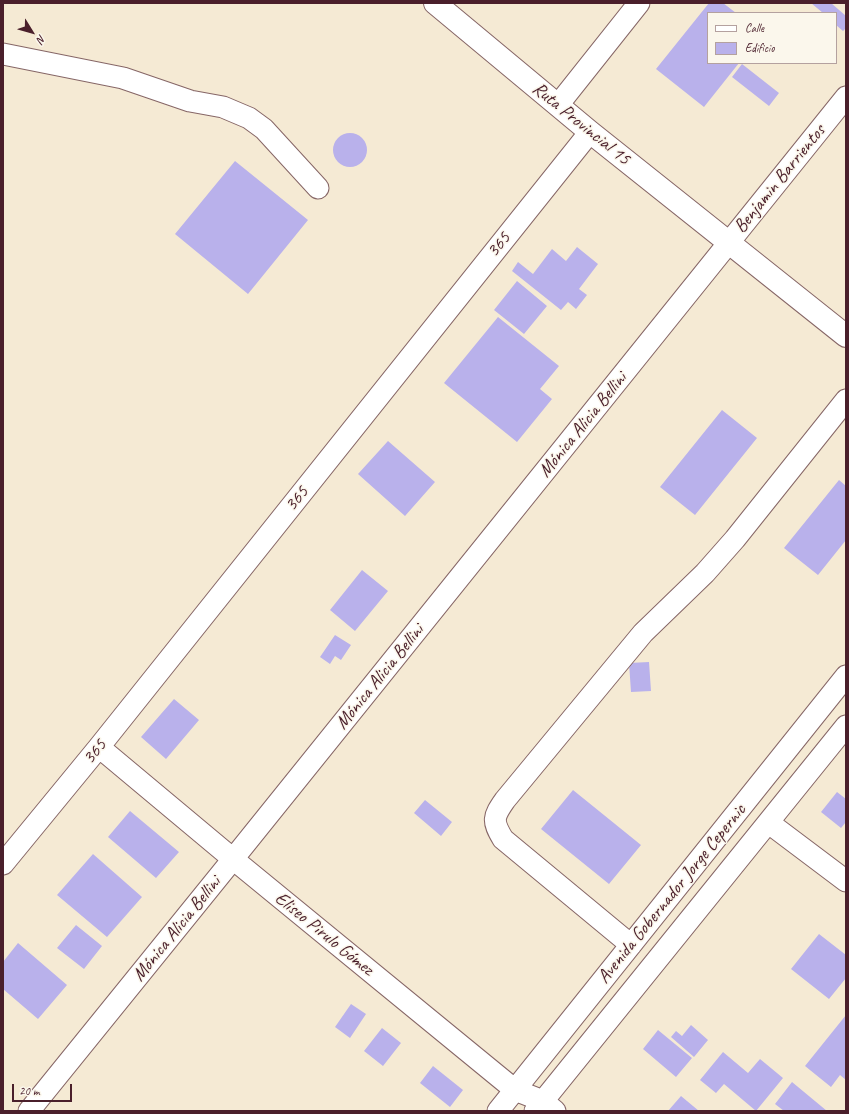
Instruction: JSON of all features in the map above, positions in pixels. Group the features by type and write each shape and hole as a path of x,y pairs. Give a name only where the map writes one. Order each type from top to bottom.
{"main road":[{"name":"Ruta Provincial 15","path":"435,3 590,132 846,336"}],"street":[{"path":"558,105 640,3"},
{"path":"3,54 123,78 190,101 223,107 242,115 264,129 318,188"},
{"name":"Benjamin Barrientos","path":"729,242 846,97"},
{"name":"365","path":"3,864 99,747 590,132"},
{"name":"Mónica Alicia Bellini","path":"29,1111 234,859 729,242"},
{"path":"631,944 503,839 497,828 496,814 505,800 643,633 705,573 735,539 846,400"},
{"name":"Avenida Gobernador Jorge Cepernic","path":"498,1111 846,676"},
{"name":"Avenida Gobernador Jorge Cepernic","path":"545,1108 846,726"},
{"name":"Eliseo Pirulo Gómez","path":"99,747 515,1090 545,1108"},
{"path":"769,822 846,881"}],"building":[{"path":"709,3 723,3 735,12 707,12 707,64 738,64 704,107 656,69"},
{"path":"811,3 831,3 846,16 846,28 843,31 837,26 837,12 822,12"},
{"path":"742,64 779,93 769,106 732,77"},
{"path":"347,133 353,133 357,134 364,140 367,150 366,157 360,164 353,167 347,167 343,166 336,160 333,153 333,147 334,143 340,136"},
{"path":"235,161 308,220 248,294 175,234"},
{"path":"577,247 598,264 579,289 587,295 576,309 568,302 561,310 512,271 518,262 533,274 552,249 566,261"},
{"path":"517,281 547,306 524,334 494,310"},
{"path":"498,317 559,366 540,389 552,399 517,442 444,383"},
{"path":"722,410 757,438 695,515 660,487"},
{"path":"388,441 435,482 405,516 358,474"},
{"path":"839,480 846,486 846,540 818,575 784,548"},
{"path":"362,570 388,591 355,631 330,610"},
{"path":"335,635 351,645 341,660 335,656 330,664 320,657"},
{"path":"649,662 651,691 631,692 629,663"},
{"path":"174,699 199,720 166,759 141,737"},
{"path":"573,790 641,845 609,884 541,829"},
{"path":"837,792 846,799 846,822 841,828 821,812"},
{"path":"425,800 452,822 441,836 414,813"},
{"path":"130,811 179,852 156,878 108,837"},
{"path":"93,854 142,897 107,937 57,895"},
{"path":"76,925 102,946 84,969 57,948"},
{"path":"819,934 846,955 846,978 829,999 791,969"},
{"path":"18,943 67,985 38,1019 3,989 3,962"},
{"path":"351,1004 366,1014 350,1038 335,1027"},
{"path":"846,1015 846,1080 840,1075 831,1087 805,1066"},
{"path":"691,1025 708,1040 694,1057 671,1037 676,1031 682,1036"},
{"path":"382,1028 401,1043 383,1066 364,1051"},
{"path":"658,1030 692,1058 676,1077 643,1049"},
{"path":"723,1052 748,1073 760,1059 783,1078 756,1111 724,1084 716,1093 700,1080"},
{"path":"433,1066 463,1090 450,1107 420,1083"},
{"path":"792,1082 827,1111 784,1111 775,1104"},
{"path":"681,1096 699,1111 668,1111"}]}
